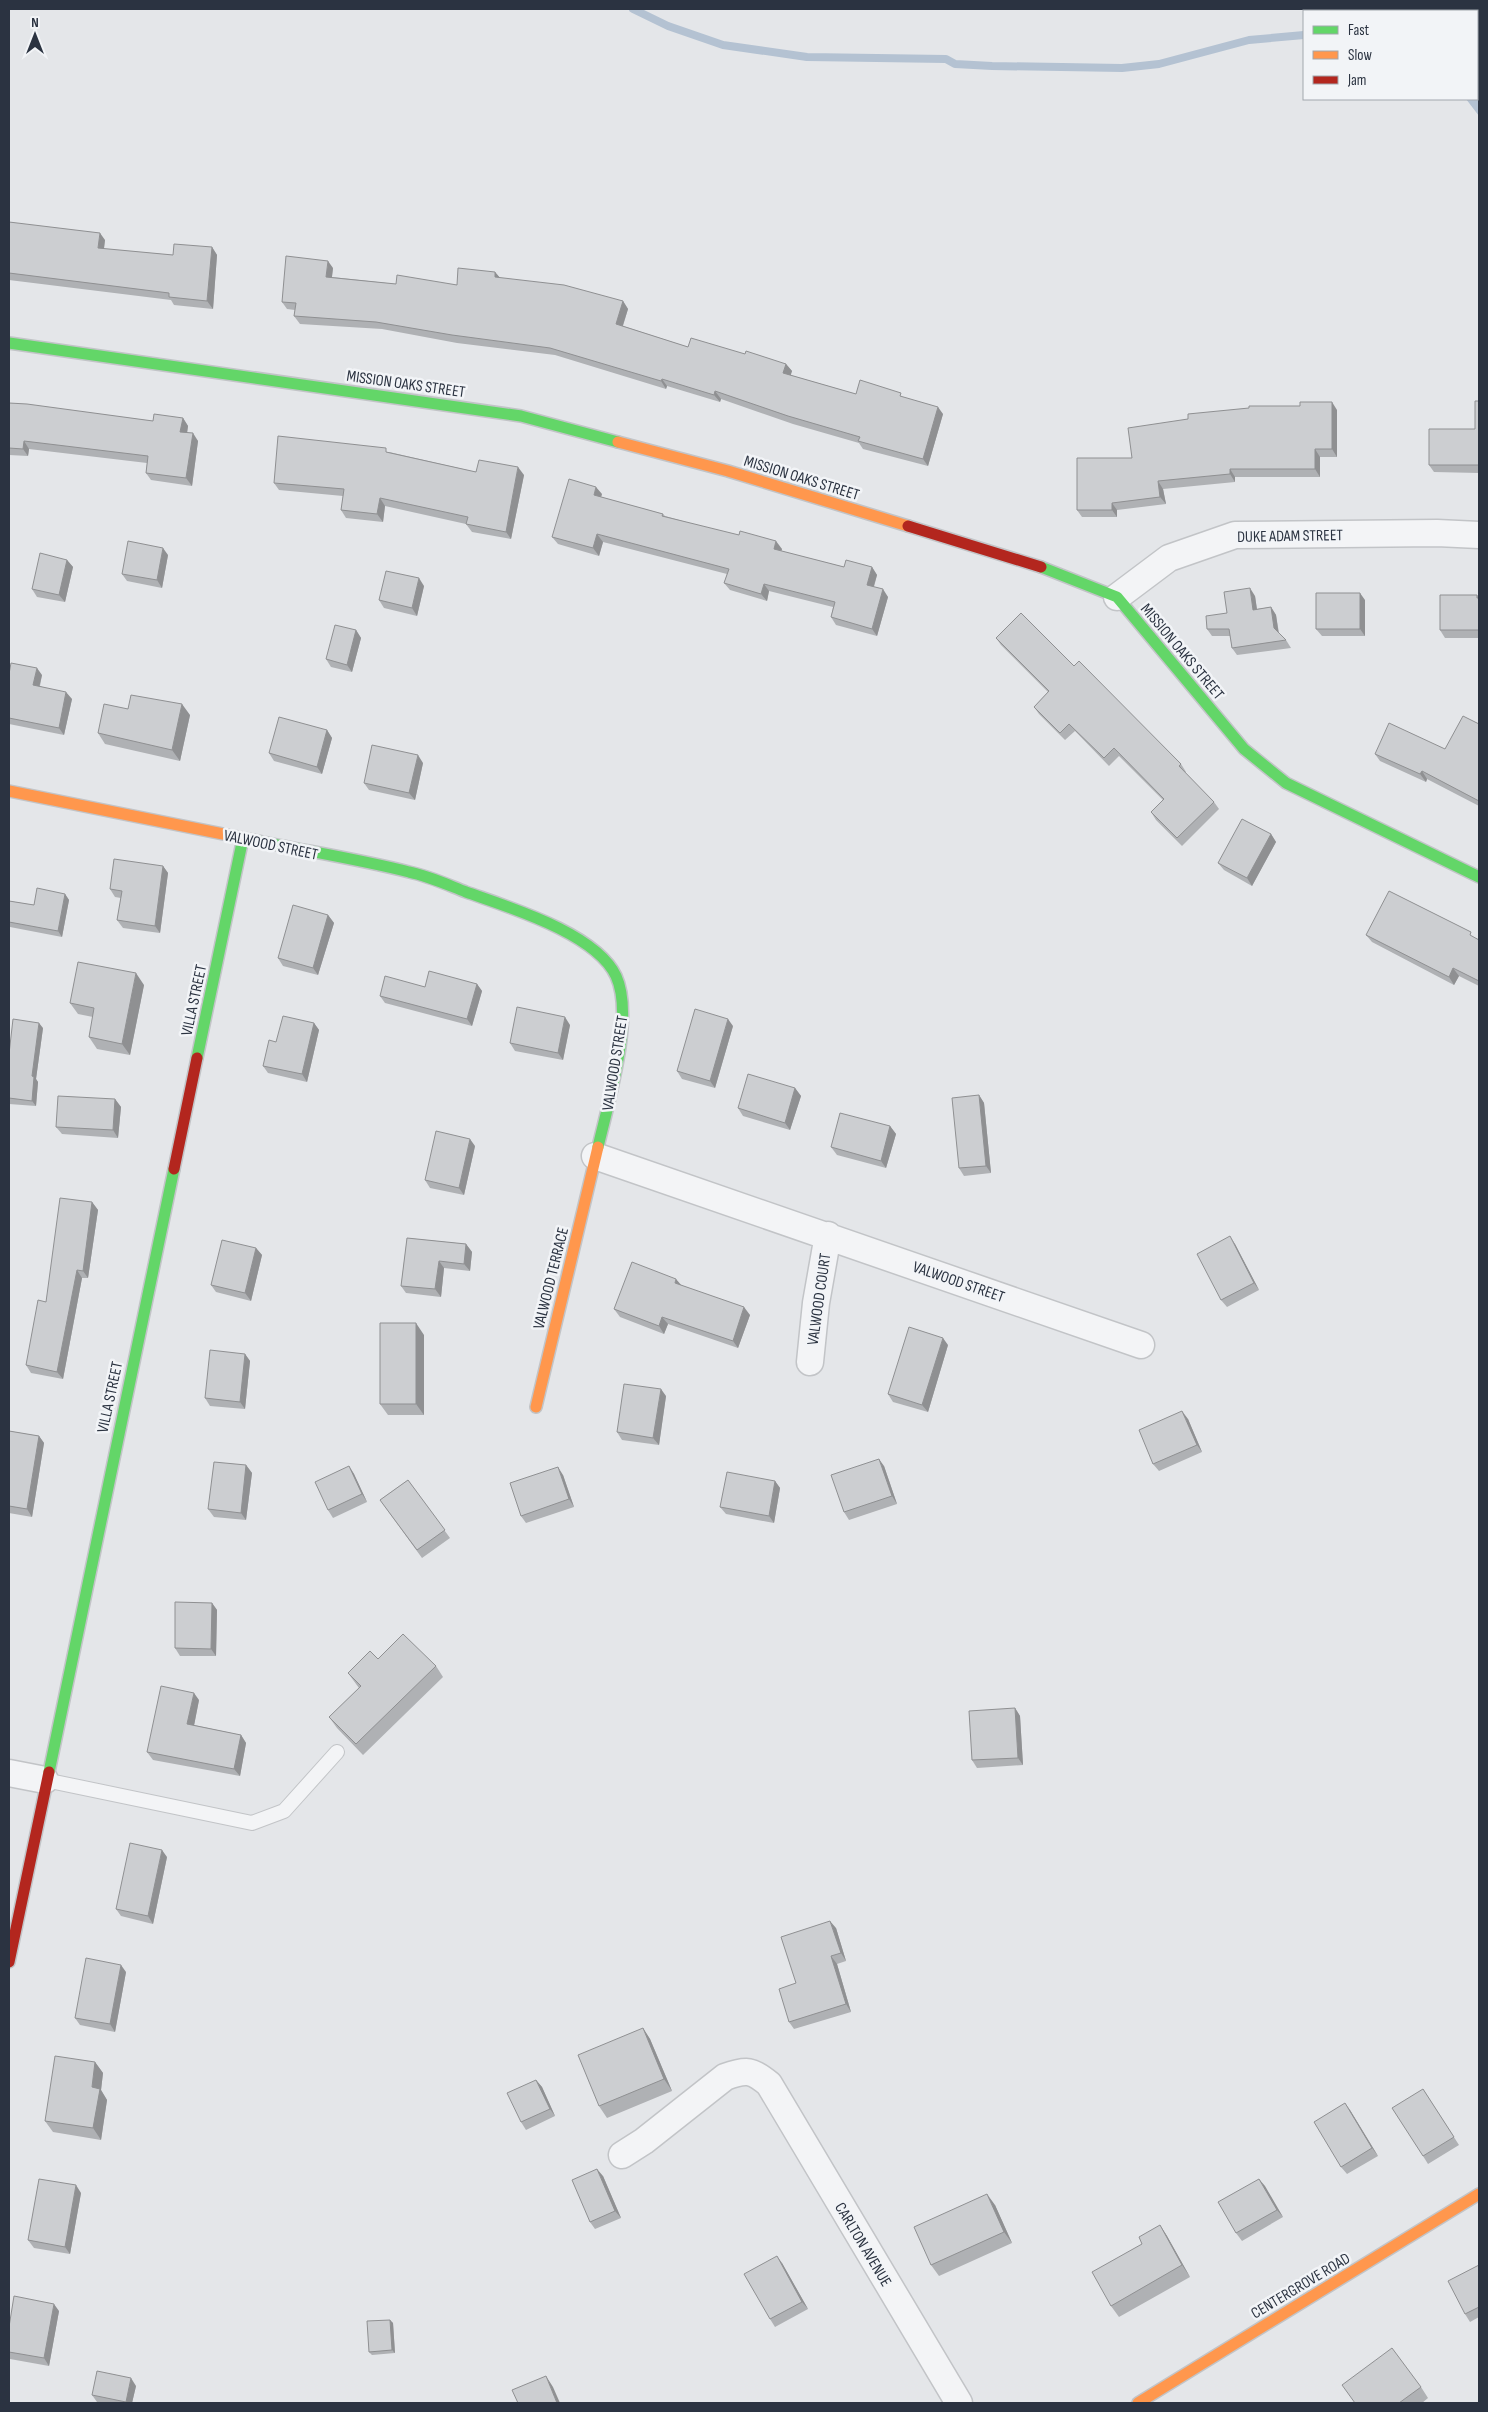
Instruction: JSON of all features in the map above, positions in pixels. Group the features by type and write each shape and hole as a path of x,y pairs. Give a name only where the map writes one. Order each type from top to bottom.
{"street":[{"name":"MISSION OAKS STREET","path":"9,343 521,416 728,471 1019,560 1117,597 1244,749 1286,783 1479,878"},
{"name":"DUKE ADAM STREET","path":"1117,597 1169,558 1235,535 1437,533 1479,535"},
{"name":"VALWOOD STREET","path":"9,791 411,872 546,921 596,952 616,976 624,1014 612,1087 596,1156 1141,1345"},
{"name":"VILLA STREET","path":"9,1962 45,1780 243,838"},
{"name":"VALWOOD TERRACE","path":"536,1408 540,1383 559,1313 596,1156"},
{"name":"VALWOOD COURT","path":"810,1362 816,1303 828,1235"},
{"path":"9,1773 45,1780"},
{"name":"CARLTON AVENUE","path":"622,2155 644,2141 725,2077 741,2071 755,2072 769,2084 959,2403"},
{"name":"CENTERGROVE ROAD","path":"1138,2403 1479,2194"}],"lane":[{"path":"45,1780 252,1823 284,1811 338,1752"}],"water":[{"path":"1478,56 1479,116 1467,100 1478,100"}],"building":[{"path":"9,222 100,233 98,248 173,255 174,244 212,247 207,301 169,297 169,293 9,273"},
{"path":"286,256 328,261 326,277 396,284 397,275 457,285 458,268 495,272 495,277 564,285 623,301 616,324 688,347 691,338 745,354 746,351 786,364 783,373 856,394 860,380 901,393 900,396 938,407 923,459 858,441 860,437 788,416 715,391 714,395 550,348 452,335 376,322 294,316 296,303 282,302"},
{"path":"1475,401 1479,401 1479,465 1429,465 1429,429 1475,429"},
{"path":"1300,402 1332,402 1332,449 1315,449 1315,469 1230,469 1230,474 1158,481 1160,497 1112,503 1112,510 1077,510 1077,458 1132,458 1128,428 1188,419 1188,414 1249,408 1249,406 1300,406"},
{"path":"9,403 153,421 154,414 183,418 180,432 193,433 186,478 146,473 148,456 24,441 23,449 9,448"},
{"path":"278,436 386,448 386,452 476,472 479,460 518,467 506,532 466,524 468,517 380,498 377,514 341,510 344,489 274,483"},
{"path":"569,479 596,487 594,495 663,514 662,516 739,535 740,531 776,541 774,549 844,567 846,560 872,567 867,585 883,589 872,629 831,617 835,602 764,584 761,594 724,583 729,569 597,534 593,548 552,537"},
{"path":"128,541 163,548 157,580 122,574"},
{"path":"40,553 67,560 59,595 32,589"},
{"path":"386,571 419,578 412,608 379,600"},
{"path":"1250,588 1253,610 1271,607 1274,628 1286,640 1232,648 1229,629 1207,629 1206,616 1227,613 1224,592"},
{"path":"1316,593 1360,593 1360,629 1316,629"},
{"path":"1440,595 1477,595 1477,598 1479,598 1479,630 1440,630"},
{"path":"1021,613 1074,666 1079,661 1181,764 1179,766 1214,802 1177,838 1151,812 1164,799 1114,748 1104,758 1069,724 1060,733 1034,707 1049,691 996,638"},
{"path":"335,625 356,630 347,665 326,659"},
{"path":"11,663 37,668 33,685 66,692 59,728 9,718 9,674"},
{"path":"131,695 182,704 172,750 98,733 104,704 128,709"},
{"path":"1463,716 1479,724 1479,801 1422,771 1420,774 1375,754 1389,723 1445,749"},
{"path":"279,717 327,730 317,767 269,753"},
{"path":"372,745 418,755 409,793 364,783"},
{"path":"1242,819 1271,834 1247,878 1218,863"},
{"path":"114,859 163,866 155,926 117,920 122,891 110,889"},
{"path":"37,888 65,894 58,931 9,922 9,901 34,905"},
{"path":"1389,891 1471,932 1470,935 1479,940 1479,981 1453,968 1449,977 1366,935"},
{"path":"293,905 328,915 313,968 278,958"},
{"path":"78,962 136,973 122,1044 89,1037 94,1008 70,1003"},
{"path":"429,971 477,984 467,1019 380,996 385,976 425,987"},
{"path":"517,1007 565,1017 558,1053 510,1043"},
{"path":"695,1009 728,1019 710,1081 677,1071"},
{"path":"283,1016 314,1023 302,1074 263,1066 269,1040 276,1042"},
{"path":"13,1019 39,1023 32,1076 34,1077 32,1101 9,1098 9,1054"},
{"path":"748,1074 795,1088 785,1123 738,1108"},
{"path":"979,1095 986,1166 959,1168 952,1098"},
{"path":"58,1096 115,1099 113,1130 56,1127"},
{"path":"840,1113 890,1126 881,1161 831,1147"},
{"path":"436,1131 470,1139 459,1188 425,1180"},
{"path":"60,1198 92,1202 83,1271 77,1270 57,1372 26,1365 38,1300 46,1302"},
{"path":"1230,1236 1254,1283 1221,1300 1197,1254"},
{"path":"407,1238 466,1244 464,1264 439,1261 435,1289 401,1286"},
{"path":"222,1240 256,1248 245,1293 211,1285"},
{"path":"632,1262 676,1279 675,1283 744,1307 733,1341 662,1317 659,1326 614,1309"},
{"path":"380,1323 416,1323 416,1404 380,1404"},
{"path":"909,1327 943,1338 922,1405 888,1394"},
{"path":"210,1350 245,1354 240,1402 205,1398"},
{"path":"624,1384 661,1389 653,1438 617,1432"},
{"path":"1182,1411 1197,1445 1153,1464 1139,1430"},
{"path":"9,1431 39,1436 27,1509 9,1506"},
{"path":"879,1459 892,1496 844,1512 831,1475"},
{"path":"214,1462 246,1465 241,1513 208,1509"},
{"path":"349,1466 362,1494 328,1510 315,1482"},
{"path":"558,1467 569,1499 521,1516 510,1483"},
{"path":"727,1472 775,1481 769,1516 720,1507"},
{"path":"408,1480 445,1530 417,1550 380,1500"},
{"path":"175,1602 212,1603 211,1649 175,1648"},
{"path":"403,1634 436,1666 356,1744 329,1717 361,1686 348,1673 370,1651 378,1659"},
{"path":"161,1686 194,1693 187,1724 241,1735 234,1769 147,1752"},
{"path":"1015,1708 1018,1758 972,1760 969,1711"},
{"path":"130,1843 162,1850 148,1916 116,1909"},
{"path":"830,1921 841,1953 831,1956 846,2004 789,2022 779,1989 796,1983 781,1937"},
{"path":"86,1958 121,1965 110,2024 75,2018"},
{"path":"643,2028 664,2079 599,2106 578,2055"},
{"path":"55,2056 95,2062 92,2087 100,2089 93,2128 45,2121"},
{"path":"536,2080 550,2109 521,2122 507,2093"},
{"path":"1423,2089 1454,2137 1423,2156 1392,2108"},
{"path":"1345,2103 1372,2148 1341,2167 1314,2122"},
{"path":"597,2169 615,2211 590,2222 572,2180"},
{"path":"39,2179 76,2185 65,2247 28,2240"},
{"path":"1259,2179 1277,2210 1236,2233 1218,2202"},
{"path":"987,2194 1004,2232 931,2265 914,2227"},
{"path":"1160,2225 1182,2265 1111,2306 1092,2272 1142,2244 1139,2237"},
{"path":"777,2256 802,2302 770,2319 744,2274"},
{"path":"1479,2265 1479,2307 1465,2314 1448,2281"},
{"path":"14,2296 54,2304 44,2358 9,2352 9,2327"},
{"path":"390,2320 392,2350 369,2352 367,2321"},
{"path":"1392,2348 1421,2387 1399,2403 1355,2403 1342,2385"},
{"path":"97,2371 131,2378 126,2402 92,2395"},
{"path":"546,2376 557,2403 518,2403 512,2390"}],"waterway":[{"path":"633,9 668,26 723,45 807,57 946,59 955,64 992,66 1122,68 1159,64 1249,40 1303,35"}],"traffic: fast":[{"path":"9,343 521,416 618,442"},
{"path":"1041,567 1117,597 1244,749 1286,783 1479,877"},
{"path":"197,1058 243,838"},
{"path":"253,840 370,863 424,876 527,914 571,934 606,961 616,976 621,993 623,1014 618,1060 598,1147"},
{"path":"49,1772 174,1169"}],"traffic: slow":[{"path":"618,442 728,471 908,526"},
{"path":"9,791 253,840"},
{"path":"536,1407 598,1147"},
{"path":"1138,2403 1479,2194"}],"traffic: jam":[{"path":"908,526 1041,567"},
{"path":"174,1169 197,1058"},
{"path":"9,1962 49,1772"}]}
